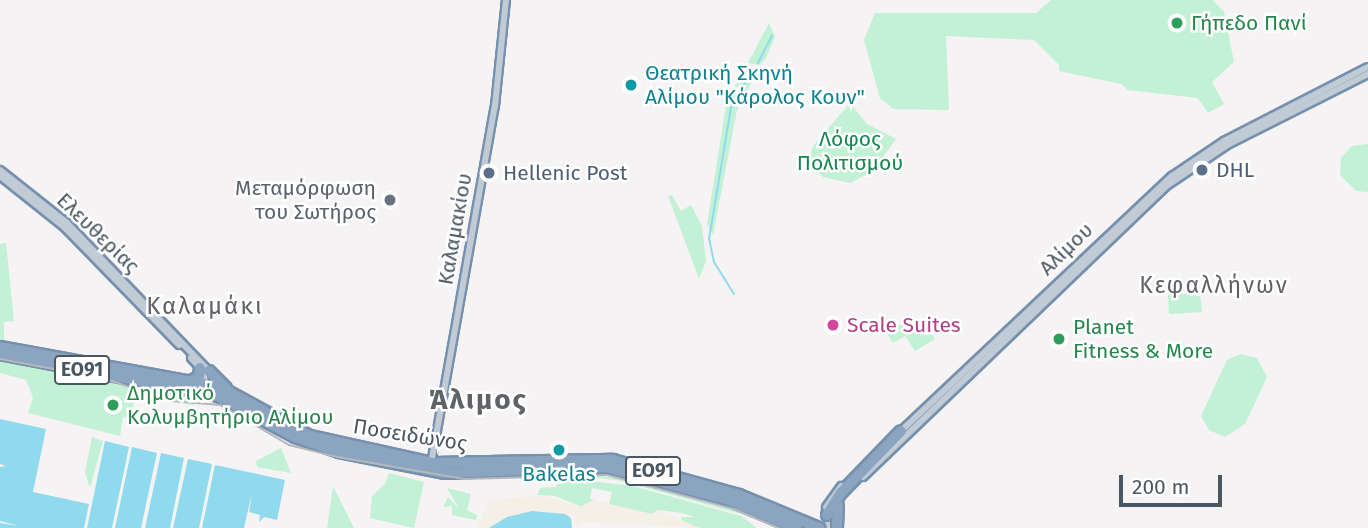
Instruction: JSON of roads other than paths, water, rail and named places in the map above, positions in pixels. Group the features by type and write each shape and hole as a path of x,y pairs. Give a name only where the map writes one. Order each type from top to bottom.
{"highway":[{"name":"Ποσειδώνος","path":"0,347 191,381 307,443 421,469 613,460 739,495 797,526"},
{"name":"Ποσειδώνος","path":"0,354 230,391 307,443 433,467 593,466 718,497 797,526 819,528"},
{"path":"191,381 199,377 205,369 230,391"},
{"path":"797,526 827,513 899,436"},
{"path":"837,528 837,506 857,483"},
{"path":"718,497 733,506"}],"main road":[{"name":"Καλαμακίου","path":"433,467 495,106 506,0"},
{"name":"Αλίμου","path":"857,483 899,436 1164,182 1224,141 1368,67"},
{"name":"Αλίμου","path":"899,436 1171,183 1229,144 1368,74"},
{"name":"Ελευθερίας","path":"0,170 67,223 205,369 209,389"},
{"name":"Ελευθερίας","path":"0,176 69,233 205,369"},
{"path":"60,235 69,233"}],"water":[{"path":"0,419 46,429 33,492 89,504 84,528 0,528 0,523 19,526 0,521 0,467 6,466 0,464"},
{"path":"105,441 129,447 112,528 87,528"},
{"path":"132,447 157,453 141,528 115,528"},
{"path":"161,453 184,458 170,528 145,528"},
{"path":"188,459 212,464 199,528 173,528"},
{"path":"215,465 285,480 277,520 264,517 259,522 260,515 249,512 252,493 244,528 202,528"},
{"path":"532,511 565,514 571,518 572,528 489,528 507,517"}],"waterway":[{"path":"758,63 772,35"},
{"path":"734,294 714,262 709,239 732,101 755,70"}],"tunnel":[{"path":"824,528 829,516"}],"tram line":[{"path":"0,359 106,379 170,401 221,405 289,445 337,457 465,479 607,475 734,509 779,528"}],"place":[{"name":"Γήπεδο Πανί","path":"1177,23"},
{"name":"Θεατρική Σκηνή Αλίμου \"Κάρολος Κουν\"","path":"631,85"},
{"name":"DHL","path":"1202,170"},
{"name":"Hellenic Post","path":"489,173"},
{"name":"Μεταμόρφωση του Σωτήρος","path":"390,200"},
{"name":"Scale Suites","path":"833,325"},
{"name":"Planet Fitness & More","path":"1059,339"},
{"name":"Δημοτικό Κολυμβητήριο Αλίμου","path":"113,405"},
{"name":"Bakelas","path":"559,450"}],"district":[{"name":"Κεφαλλήνων","path":"1214,285"},
{"name":"Καλαμάκι","path":"205,307"},
{"name":"Άλιμος","path":"478,400"}],"park label":[{"name":"Λόφος Πολιτισμού","path":"850,151"}]}
